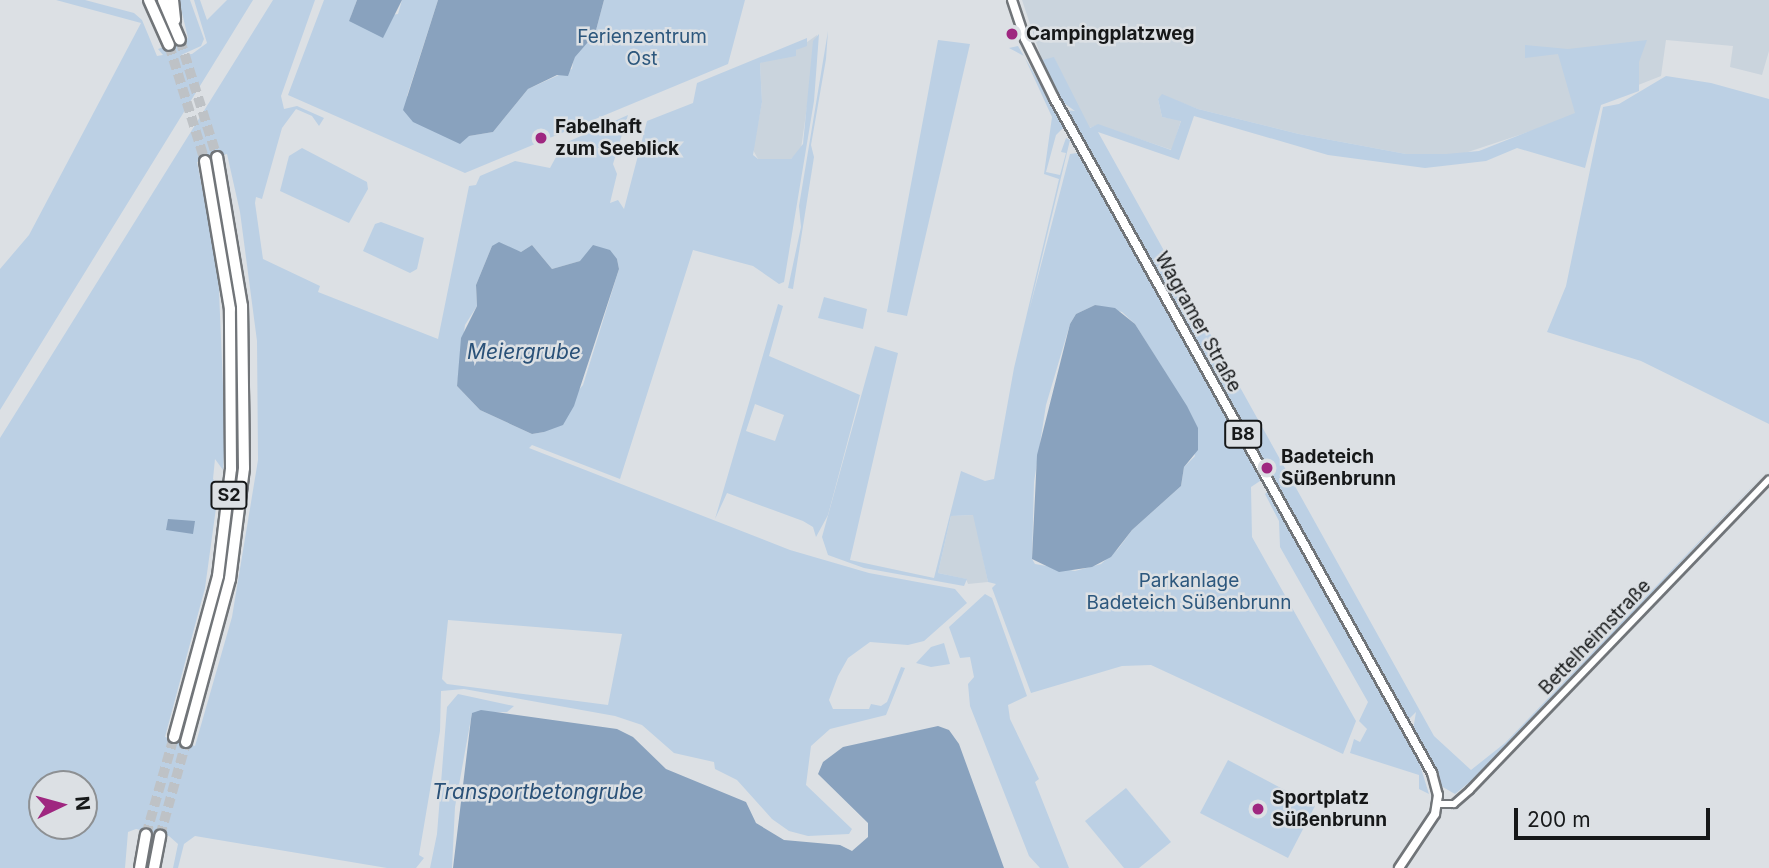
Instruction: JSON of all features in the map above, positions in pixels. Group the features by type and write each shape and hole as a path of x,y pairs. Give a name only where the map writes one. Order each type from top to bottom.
{"highway":[{"path":"149,0 169,45"},
{"path":"163,0 178,36 173,0"},
{"name":"S2","path":"186,742 230,579 244,468 242,306 217,157"},
{"name":"S2","path":"174,737 218,576 231,468 230,309 205,161"},
{"path":"140,868 146,835"},
{"path":"154,868 160,836"}],"main road":[{"name":"Wagramer Straße","path":"1013,0 1025,39 1054,98 1430,768 1437,804"},
{"path":"1399,868 1432,820 1437,804"}],"street":[{"name":"Bettelheimstraße","path":"1437,804 1454,804 1470,790 1769,478"}],"shaded area":[{"path":"1022,0 1769,0 1769,51 1762,75 1730,67 1733,46 1666,40 1661,76 1575,110 1576,116 1462,154 1406,154 1299,134 1198,109 1162,95 1158,99 1162,117 1181,120 1172,150 1098,125 1089,128 1054,58 1042,60"},
{"path":"817,35 801,149 791,159 758,159 753,150 762,102 760,63 796,50"},
{"path":"974,515 988,582 968,584 966,579 938,573 951,516"}],"green space":[{"path":"56,0 85,0 134,13 142,20 157,56 163,55 158,49 188,38 179,0 190,0 204,39 201,46 181,55 192,54 207,43 194,0 200,0 207,20 227,0 253,0 0,410 0,269 29,235 141,23"},
{"path":"273,0 315,0 281,96 284,109 297,106 324,118 319,126 312,116 296,109 282,128 262,199 256,197 255,203 263,259 320,286 318,292 438,339 469,186 476,185 480,176 515,161 550,168 563,144 628,115 613,164 617,174 610,203 618,200 624,209 647,121 693,103 697,83 807,38 807,46 796,50 796,56 760,63 762,102 753,155 758,159 791,159 803,144 813,41 819,34 814,101 784,282 779,284 753,266 693,250 620,479 532,445 529,448 790,550 869,573 955,589 967,603 924,641 908,645 870,642 848,658 838,676 829,700 833,709 869,709 871,704 881,706 887,702 901,667 905,668 886,715 830,729 811,746 806,785 852,829 849,834 808,836 789,831 772,819 737,780 715,769 714,762 674,753 642,725 615,716 464,689 441,691 440,731 419,855 424,858 416,868 387,868 195,836 184,844 178,868 173,868 178,844 169,836 136,829 128,832 125,868 0,868 0,438","holes":["227,154 240,212 257,341 258,460 232,617 195,746 165,737 205,588 219,486 213,479 215,459 223,470 225,434 218,267 197,162","532,245 552,269 580,261 617,259 619,269 583,385 544,432 532,434 480,410 457,386 465,325 477,306 476,285 492,246 521,252","448,620 622,634 608,705 447,684 442,679"]},
{"name":"Ferienzentrum Ost","path":"324,0 357,0 349,21 398,14 402,0 438,0 407,96 469,136 493,132 528,89 572,69 574,57 595,34 604,0 745,0 728,64 465,173 288,95"},
{"path":"828,31 826,59 811,145 814,157 793,289 788,288 801,227 799,206"},
{"path":"938,40 970,44 907,316 887,312"},
{"path":"1647,40 1639,62 1639,91 1601,105 1585,168 1517,148 1486,161 1425,168 1328,155 1194,116 1179,160 1098,132 1434,736 1471,770 1505,743 1769,469 1482,772 1455,794 1441,786 1413,730 1416,712 1408,720 1066,110 1075,111 1061,101 1042,60 1054,57 1090,128 1098,124 1171,150 1181,121 1162,117 1158,99 1162,94 1198,109 1299,134 1406,154 1446,154 1479,151 1575,113 1558,54 1525,58 1525,45 1568,49"},
{"path":"1018,46 1024,56 1009,48"},
{"name":"Parkanlage Badeteich Süßenbrunn","path":"1024,57 1065,126 1056,135 1046,172 1060,175 1066,153 1061,152 1066,138 1070,140 1029,311 1070,154 1077,153 1263,479 1251,487 1252,537 1356,721 1343,754 1151,665 1122,666 1031,693 992,588 996,584 988,582 973,515 951,516 938,573 967,579 964,586 864,568 828,555 822,537 875,346 898,353 850,560 934,578 961,471 985,481 994,479 1014,368 1059,179 1044,174 1052,117","holes":["1095,305 1122,312 1135,324 1173,385 1195,456 1184,467 1181,486 1132,530 1118,549 1101,564 1075,571 1035,564 1032,559 1034,482 1046,405 1070,324 1076,314"]},
{"path":"1666,76 1711,83 1769,99 1769,424 1641,361 1547,332 1566,286 1603,107 1619,104"},
{"path":"302,148 367,182 368,189 349,223 280,191 289,156"},
{"path":"381,222 424,238 417,269 410,273 363,251 375,224"},
{"path":"824,297 867,309 863,329 818,318"},
{"path":"778,304 783,306 769,356 860,395 828,515 816,537 813,527 803,521 727,493 715,519","holes":["755,404 784,415 775,441 746,431"]},
{"path":"1269,490 1415,749 1429,794 1419,789 1419,775 1350,753 1354,739 1360,742 1367,729 1359,721 1368,702 1280,547 1279,521 1265,494"},
{"path":"985,594 992,598 1027,696 1008,705 1010,719 1039,779 1035,782 1069,868 1040,868 1029,856 970,706 968,684 974,677 970,657 960,658 949,627"},
{"path":"944,643 950,664 931,667 916,663 931,647"},
{"path":"458,694 514,706 507,712 472,713 455,807 452,868 430,868 437,834 447,707"},
{"name":"Sportplatz Süßenbrunn","path":"1228,760 1315,806 1288,858 1200,813"},
{"path":"1126,788 1171,842 1139,868 1124,868 1085,821"}],"water":[{"path":"357,0 402,0 383,38 349,21"},
{"path":"438,0 604,0 595,34 575,57 568,76 557,75 528,89 493,132 469,136 460,144 413,122 403,110"},
{"name":"Meiergrube","path":"499,242 521,252 532,245 552,269 580,261 593,245 610,250 617,259 619,269 574,406 563,425 544,432 532,434 480,410 457,386 461,338 477,306 476,285 492,246"},
{"path":"1095,305 1115,308 1135,324 1198,428 1198,450 1184,467 1181,486 1132,530 1111,557 1092,567 1059,572 1032,559 1037,455 1070,324 1076,314"},
{"path":"168,519 195,521 193,534 166,530"},
{"name":"Transportbetongrube","path":"481,710 617,729 633,737 666,769 746,802 756,823 784,840 840,845 852,851 868,837 868,823 818,774 823,762 843,747 938,726 949,730 959,744 1004,868 453,868 472,713"}],"tunnel":[{"path":"180,40 217,157"},
{"path":"169,45 205,161"},
{"path":"146,835 174,737"},
{"path":"160,836 186,742"}],"place":[{"name":"Campingplatzweg","path":"1012,34"},
{"name":"Fabelhaft zum Seeblick","path":"541,138"},
{"name":"Badeteich Süßenbrunn","path":"1267,468"},
{"name":"Sportplatz Süßenbrunn","path":"1258,809"}]}
